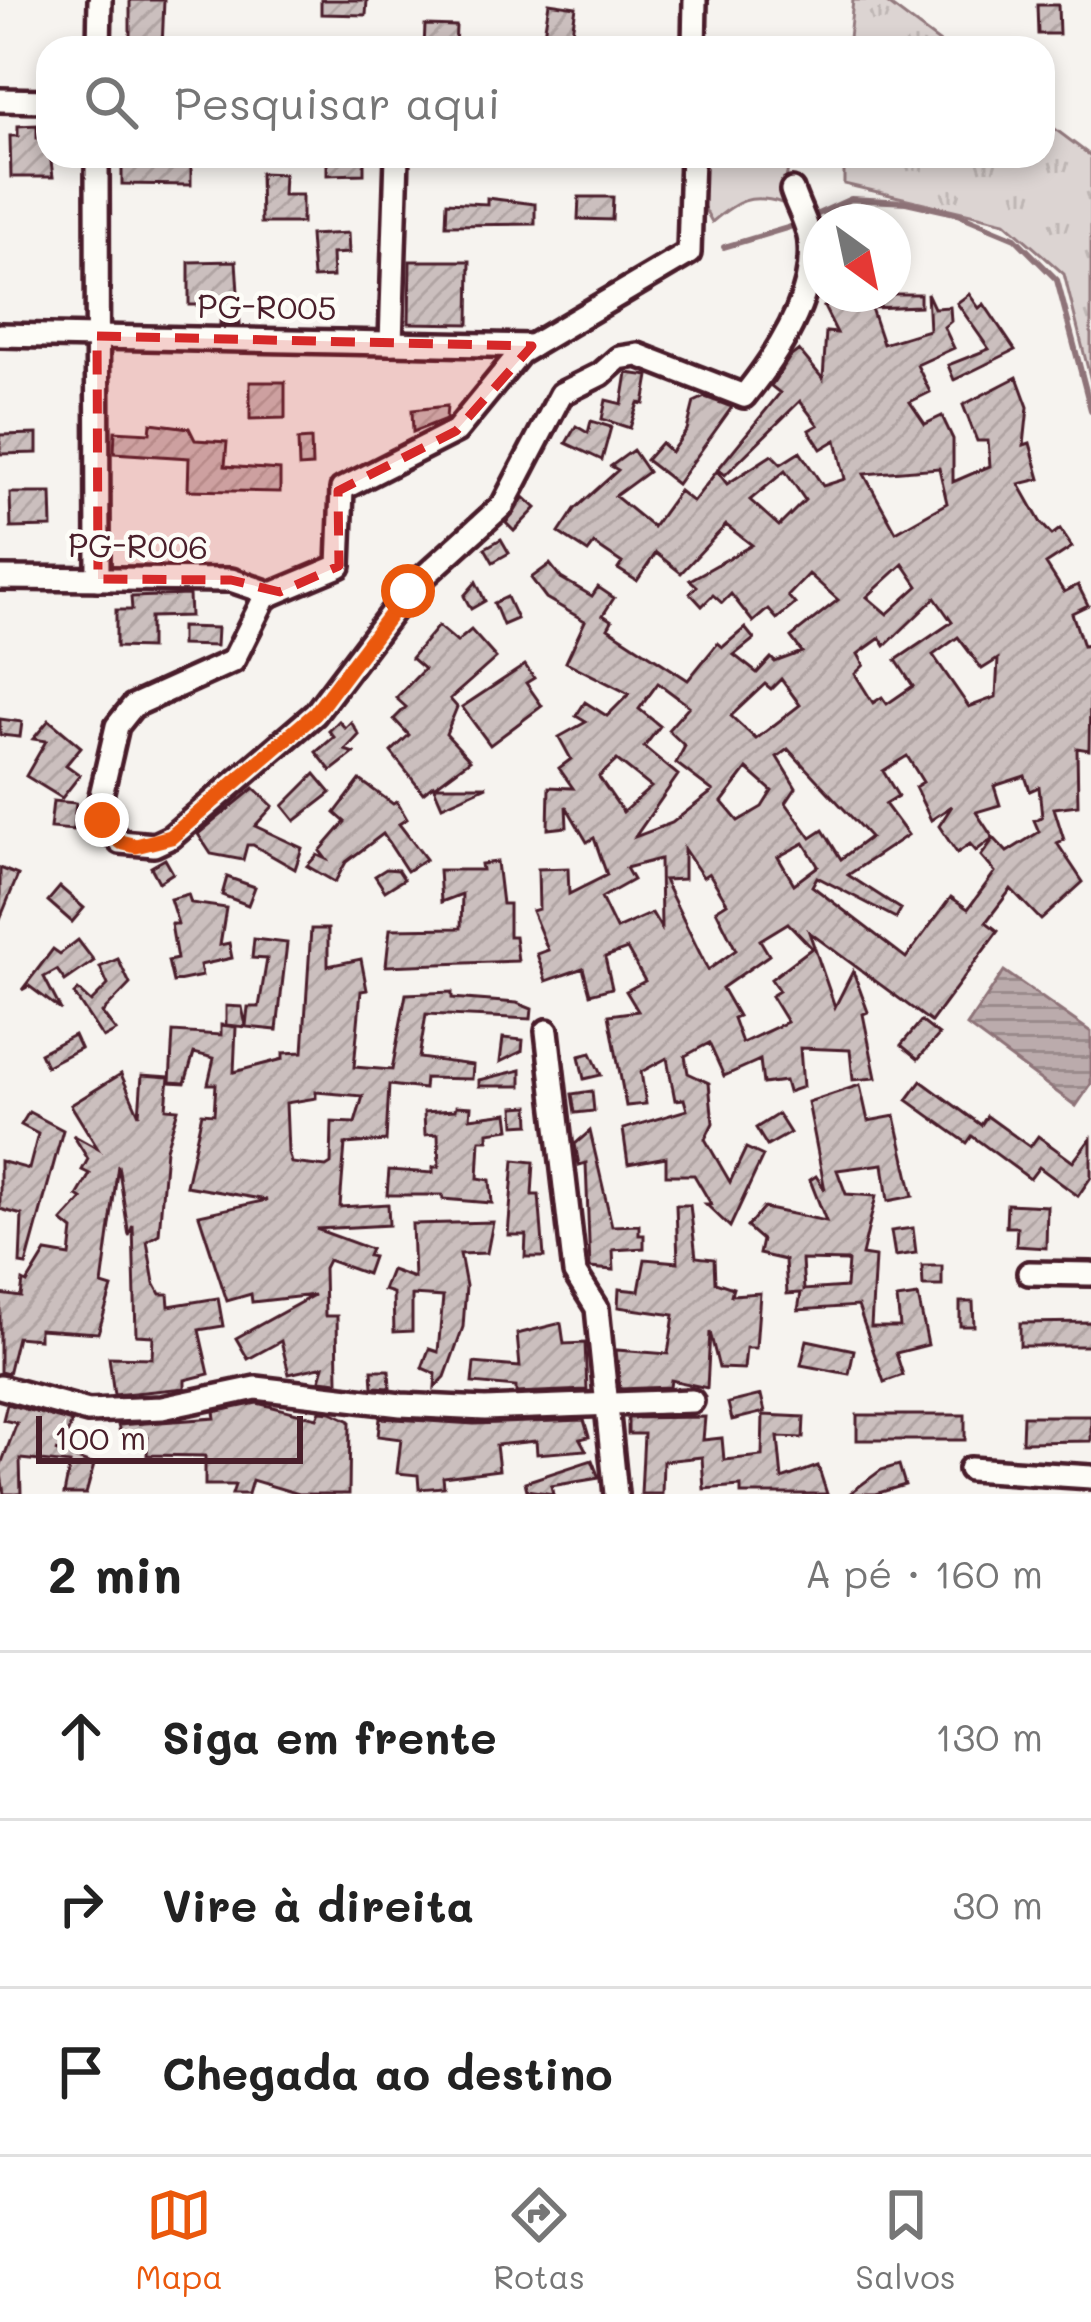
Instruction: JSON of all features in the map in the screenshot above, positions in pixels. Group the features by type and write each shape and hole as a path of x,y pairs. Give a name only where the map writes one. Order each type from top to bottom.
{"street":[{"path":"99,36 100,0"},
{"path":"694,0 694,36"},
{"path":"0,100 36,100"},
{"path":"97,168 98,579"},
{"path":"392,343 398,168"},
{"path":"692,168 689,254 532,346 507,366 457,431 341,489 339,566 272,594 250,619 233,661 133,706 117,726 100,800 102,820 120,842 154,845 171,837 315,714 408,591 503,505 561,394 602,374 619,358 638,355 744,396 775,357 802,298 811,243 792,190"},
{"name":"PG-R005","path":"0,335 532,346"},
{"name":"PG-R006","path":"0,578 231,580 272,594"},
{"path":"547,1031 575,1273 597,1308 616,1494"},
{"path":"1028,1273 1091,1274"},
{"path":"0,1387 88,1411 161,1408 256,1388 401,1406 605,1408 692,1401"},
{"path":"970,1469 1091,1477"}],"highlighted area":[{"path":"97,336 532,346 456,431 338,491 339,566 280,592 231,580 98,579"}],"green space":[{"path":"853,0 883,0 931,36 849,36"},
{"path":"1055,129 1091,156 1091,381 1064,274 1005,222 844,184 844,168 1055,168"},
{"path":"691,168 788,168 782,203 744,201 712,222 690,182"}],"shaded area":[{"path":"1004,971 1091,1032 1091,1084 1076,1106 967,1026"}],"building":[{"path":"130,0 164,0 162,36 130,36"},
{"path":"321,0 367,0 366,15 321,14"},
{"path":"549,3 576,7 571,36 544,34"},
{"path":"1037,5 1058,5 1059,34 1038,34"},
{"path":"425,25 456,26 456,36 425,36"},
{"path":"36,125 36,168 52,168 53,177 11,177 10,136 18,136 18,126"},
{"path":"122,168 191,168 191,185 122,184"},
{"path":"327,168 364,168 364,174 327,175"},
{"path":"260,173 284,174 283,195 302,195 302,223 261,223"},
{"path":"579,197 613,197 612,220 578,219"},
{"path":"487,198 535,204 535,224 446,225 447,202 487,204"},
{"path":"348,233 349,253 332,254 333,277 313,278 310,235"},
{"path":"236,261 240,324 220,324 221,305 189,305 189,262"},
{"path":"410,261 470,261 469,324 409,323"},
{"path":"927,293 934,308 950,307 951,321 944,327 954,348 917,365 930,392 910,402 925,424 942,416 953,439 953,482 990,466 988,441 977,441 963,405 1017,377 1028,407 1024,445 1030,443 1040,479 1019,484 1041,523 1052,535 1060,529 1072,547 1046,564 1064,592 1078,585 1088,605 1072,613 1083,646 1091,645 1089,750 1077,748 1078,805 1054,808 1064,840 1057,843 1083,882 1041,920 1011,889 986,922 998,931 931,1022 809,932 835,1007 853,971 868,1012 863,1014 876,1078 853,1080 850,1050 800,1048 803,1087 788,1092 785,1081 763,1084 760,1060 724,1076 709,1043 685,1056 688,1073 709,1083 713,1123 705,1139 730,1182 746,1148 763,1156 730,1227 706,1204 711,1204 694,1175 666,1175 666,1157 628,1164 623,1129 687,1110 684,1099 675,1100 667,1058 641,1072 646,1104 626,1106 609,1015 638,1011 626,991 645,981 627,949 605,957 612,988 590,994 583,968 546,981 537,954 548,950 532,911 539,909 538,869 568,868 569,894 607,875 594,838 587,842 566,806 567,827 548,829 549,787 573,788 559,768 571,759 559,737 586,722 576,716 585,702 607,716 629,694 566,662 585,621 546,598 531,578 550,564 561,578 592,596 598,587 614,598 603,615 612,621 608,628 688,680 718,643 723,647 745,628 754,639 734,655 757,673 771,658 775,662 802,652 791,637 838,600 809,574 788,596 795,604 777,619 768,609 753,622 731,594 722,603 713,595 702,606 690,593 697,586 690,580 752,545 726,525 681,573 656,553 637,581 618,569 622,563 594,544 588,552 559,533 575,509 618,470 611,466 633,450 648,472 615,496 653,527 679,491 693,502 717,471 727,484 772,455 781,464 800,452 823,486 845,479 836,440 821,449 809,430 818,425 800,401 725,475 718,469 780,393 771,386 790,357 799,350 823,379 826,332 837,333 826,312 872,312 883,344 929,330","holes":["939,468 947,503 896,532 864,474","785,471 805,500 779,526 750,500","903,564 918,586 887,614 867,597","935,598 952,622 896,660 913,686 887,704 882,697 873,703 855,674 864,665 858,654 880,638 885,646","958,637 982,669 998,659 996,697 969,707 933,655","781,679 800,705 756,739 731,716 765,684 771,689","658,683 689,706 668,730 685,746 676,763 713,791 672,823 635,837 678,775 644,747 660,726 639,709","788,749 870,837 841,859 823,830 811,838 786,803 796,788 777,757","907,756 923,782 915,787 931,820 952,806 939,826 957,853 970,844 976,851 993,838 976,812 1000,805 994,786 1025,776 1030,791 1039,787 1042,817 1034,820 1039,832 1007,852 994,838 981,856 995,872 968,909 951,897 906,958 812,886 817,877 896,918 901,909 848,875 908,835 885,804 898,796 883,771","617,760 651,787 623,812 599,777","747,769 772,791 762,807 738,821 722,802","804,843 818,866 794,884 778,857","684,849 703,877 709,873 727,903 716,910 736,950 708,970 664,880 684,879","660,859 661,928 652,913 616,929 601,898 633,880 626,868","788,923 812,948 771,979 779,991 771,996 787,1022 742,1043 733,1018 738,1016 722,988 769,955 760,940"]},
{"path":"911,294 920,294 920,306 911,306"},
{"path":"969,294 979,308 984,304 1015,350 954,380 948,365 989,349 957,303"},
{"path":"627,373 649,376 644,404 638,403 630,428 602,419 606,400 622,404"},
{"path":"250,382 285,382 285,418 250,419"},
{"path":"705,397 732,407 677,484 646,460 661,443 671,452 687,430 694,402"},
{"path":"447,406 446,419 413,432 412,410"},
{"path":"591,421 611,427 602,460 566,443 576,426 588,433"},
{"path":"151,423 189,428 195,440 227,442 225,466 280,470 280,492 188,490 189,458 114,453 115,431 150,433"},
{"path":"37,434 37,453 0,454 0,435"},
{"path":"311,439 312,466 299,467 298,440"},
{"path":"10,493 51,493 52,527 11,528"},
{"path":"524,497 536,508 514,531 506,523"},
{"path":"501,539 509,553 493,562 485,548"},
{"path":"476,582 485,601 471,609 464,596"},
{"path":"189,595 190,616 150,617 150,648 116,647 116,610 132,610 131,597"},
{"path":"507,597 517,619 503,625 494,603"},
{"path":"438,626 457,642 471,630 496,658 450,699 457,707 446,734 470,760 435,786 487,786 442,806 433,785 423,793 391,752 409,735 394,719 406,707 396,698 424,669 411,658"},
{"path":"181,627 217,628 216,646 181,645"},
{"path":"525,665 534,678 526,683 542,706 490,745 462,707"},
{"path":"0,719 22,722 20,737 0,735"},
{"path":"49,720 81,747 66,765 80,775 62,798 26,776 46,741 33,739"},
{"path":"339,721 345,728 351,722 359,735 345,750 354,753 331,771 316,752 334,737 329,731"},
{"path":"315,774 331,793 295,821 283,806"},
{"path":"360,780 393,804 397,802 407,819 399,824 426,859 407,871 383,834 346,862 335,882 307,866 317,855 326,859 320,851 345,822 335,813"},
{"path":"254,788 273,806 255,826 302,848 295,869 253,845 247,845 243,860 211,854 198,834"},
{"path":"53,801 76,803 73,830 50,828"},
{"path":"165,859 173,873 159,882 151,867"},
{"path":"497,862 502,904 509,904 509,936 515,936 518,961 386,966 390,929 461,928 462,894 441,902 439,870 482,870 481,864"},
{"path":"0,868 18,875 0,919"},
{"path":"386,869 398,870 404,879 385,891 375,876"},
{"path":"227,877 255,887 248,905 222,895"},
{"path":"60,887 84,908 72,922 48,901"},
{"path":"188,894 191,903 226,908 220,945 229,943 232,958 200,965 202,976 173,982 168,961 177,959 171,924 178,924 170,899"},
{"path":"311,929 328,929 328,966 361,959 367,990 361,991 354,1067 392,1070 406,994 452,992 452,998 517,1003 532,1009 531,1019 426,1014 419,1058 473,1065 472,1079 425,1078 424,1089 389,1085 386,1141 345,1144 340,1207 388,1204 389,1225 316,1229 371,1249 368,1256 373,1257 367,1274 328,1260 324,1268 325,1316 337,1316 338,1382 320,1380 324,1366 289,1374 281,1341 248,1359 236,1338 314,1295 252,1302 251,1294 227,1301 199,1215 267,1200 186,1186 202,1113 214,1114 216,1084 208,1084 214,1058 194,1053 185,1083 170,1082 173,1032 221,1035 221,1025 236,1027 234,1072 283,1059 283,1053 303,1052","holes":["316,1092 363,1096 355,1123 332,1122 331,1164 291,1163 286,1103 316,1098"]},
{"path":"254,939 287,943 277,1030 226,1025 226,1006 242,1007 246,1026 248,1007 259,1007 267,959 252,958"},
{"path":"78,940 94,961 65,981 57,970 44,977 61,1010 29,986 22,990 53,949 60,954"},
{"path":"118,959 130,984 102,1013 116,1031 103,1038 74,994 78,990 91,1002 108,985 100,967"},
{"path":"921,1021 939,1035 918,1059 901,1045"},
{"path":"74,1035 80,1048 46,1066 40,1053"},
{"path":"503,1038 523,1040 522,1051 500,1062"},
{"path":"591,1053 601,1075 584,1079 579,1056"},
{"path":"521,1070 521,1086 479,1086 479,1080"},
{"path":"121,1074 139,1115 142,1075 169,1077 166,1108 178,1109 166,1149 159,1234 147,1241 154,1283 160,1294 168,1294 169,1306 218,1298 223,1326 199,1330 209,1374 185,1380 185,1388 114,1395 109,1357 152,1358 153,1336 136,1335 133,1225 129,1236 118,1165 102,1285 112,1288 98,1333 39,1329 39,1339 17,1337 8,1374 0,1372 0,1294 21,1297 23,1281 27,1283 46,1252 70,1256 73,1230 62,1221 82,1199 77,1196 90,1174 82,1170 88,1159 73,1135 98,1149 71,1105"},
{"path":"921,1081 981,1125 987,1116 1030,1147 1038,1136 1073,1162 1091,1138 1091,1177 1078,1196 1039,1167 1030,1179 972,1136 967,1143 907,1100"},
{"path":"860,1085 868,1121 895,1116 913,1196 888,1201 883,1164 837,1170 846,1194 876,1196 862,1255 875,1257 871,1327 900,1327 897,1299 918,1296 928,1345 896,1353 903,1375 884,1382 858,1306 798,1310 801,1293 787,1294 785,1260 759,1254 762,1240 747,1227 763,1208 826,1221 810,1180 816,1176 825,1190 808,1102","holes":["802,1260 848,1261 846,1287 804,1290"]},
{"path":"592,1091 594,1111 575,1113 572,1094"},
{"path":"456,1106 471,1107 470,1118 508,1113 510,1129 488,1132 488,1140 480,1140 478,1178 490,1180 492,1203 443,1199 442,1195 387,1195 389,1170 433,1173 433,1167 439,1167 438,1134 425,1135 424,1112 455,1110"},
{"path":"529,1106 530,1124 515,1125 514,1107"},
{"path":"29,1112 63,1130 26,1265 20,1264 22,1215 0,1209 0,1161 29,1169 38,1134 21,1125"},
{"path":"778,1114 790,1133 767,1146 756,1128"},
{"path":"590,1131 612,1226 639,1225 639,1235 644,1235 644,1248 613,1250 614,1270 590,1268 586,1163 579,1165 575,1144"},
{"path":"514,1160 534,1162 532,1195 539,1195 544,1257 525,1257 526,1235 508,1235"},
{"path":"1007,1204 1047,1206 1046,1248 1016,1246 1017,1227 1006,1227"},
{"path":"676,1205 690,1205 696,1257 714,1259 715,1282 733,1288 731,1295 760,1293 756,1348 746,1348 744,1369 719,1368 710,1332 707,1388 671,1380 670,1387 620,1389 616,1350 668,1354 674,1315 618,1307 619,1289 639,1291 645,1259 678,1262"},
{"path":"493,1222 487,1253 460,1254 466,1286 463,1327 445,1377 435,1387 436,1374 422,1368 429,1349 438,1352 443,1297 412,1295 412,1331 394,1332 393,1293 383,1290 391,1270 414,1278 412,1224"},
{"path":"913,1228 916,1253 895,1256 891,1231"},
{"path":"922,1266 942,1266 942,1286 923,1286"},
{"path":"960,1302 973,1302 974,1326 960,1326"},
{"path":"1091,1322 1091,1346 1020,1346 1020,1323"},
{"path":"561,1323 564,1344 585,1343 587,1390 516,1393 516,1387 472,1383 474,1363 520,1367 517,1334"},
{"path":"807,1340 854,1350 849,1374 801,1365"},
{"path":"372,1370 389,1370 390,1388 373,1387"},
{"path":"761,1395 765,1412 732,1420 728,1403"},
{"path":"257,1403 317,1418 320,1411 331,1412 350,1421 349,1494 299,1494 252,1480 248,1494 232,1494 235,1485 205,1485 205,1456 147,1455 148,1438 138,1440 136,1433 121,1436 118,1425 215,1418 214,1412"},
{"path":"7,1404 72,1422 60,1452 55,1451 94,1465 86,1494 64,1494 70,1464 20,1459 21,1494 4,1494 0,1467 17,1423 3,1420"},
{"path":"763,1415 804,1417 803,1438 778,1437 782,1479 818,1466 827,1494 741,1494 741,1486 704,1489 702,1457 663,1461 662,1494 641,1494 644,1434 628,1434 628,1418 705,1417 703,1440 722,1438 724,1460 762,1456"},
{"path":"857,1415 965,1415 965,1440 857,1440"},
{"path":"1023,1416 1091,1416 1091,1441 1022,1442"},
{"path":"380,1418 474,1424 584,1420 589,1437 580,1439 586,1450 537,1454 536,1441 496,1445 499,1470 443,1477 444,1487 419,1489 418,1475 397,1473 401,1439 378,1436"},
{"path":"592,1460 599,1478 551,1486 553,1494 527,1490 525,1482"},
{"path":"899,1465 905,1485 875,1494 849,1494 881,1470"}],"waterway":[{"path":"724,247 787,228 851,199 906,202 955,213 1015,238 1057,280 1091,410"}],"route":[{"path":"102,820 120,842 136,846 171,837 315,714 408,591"}]}
